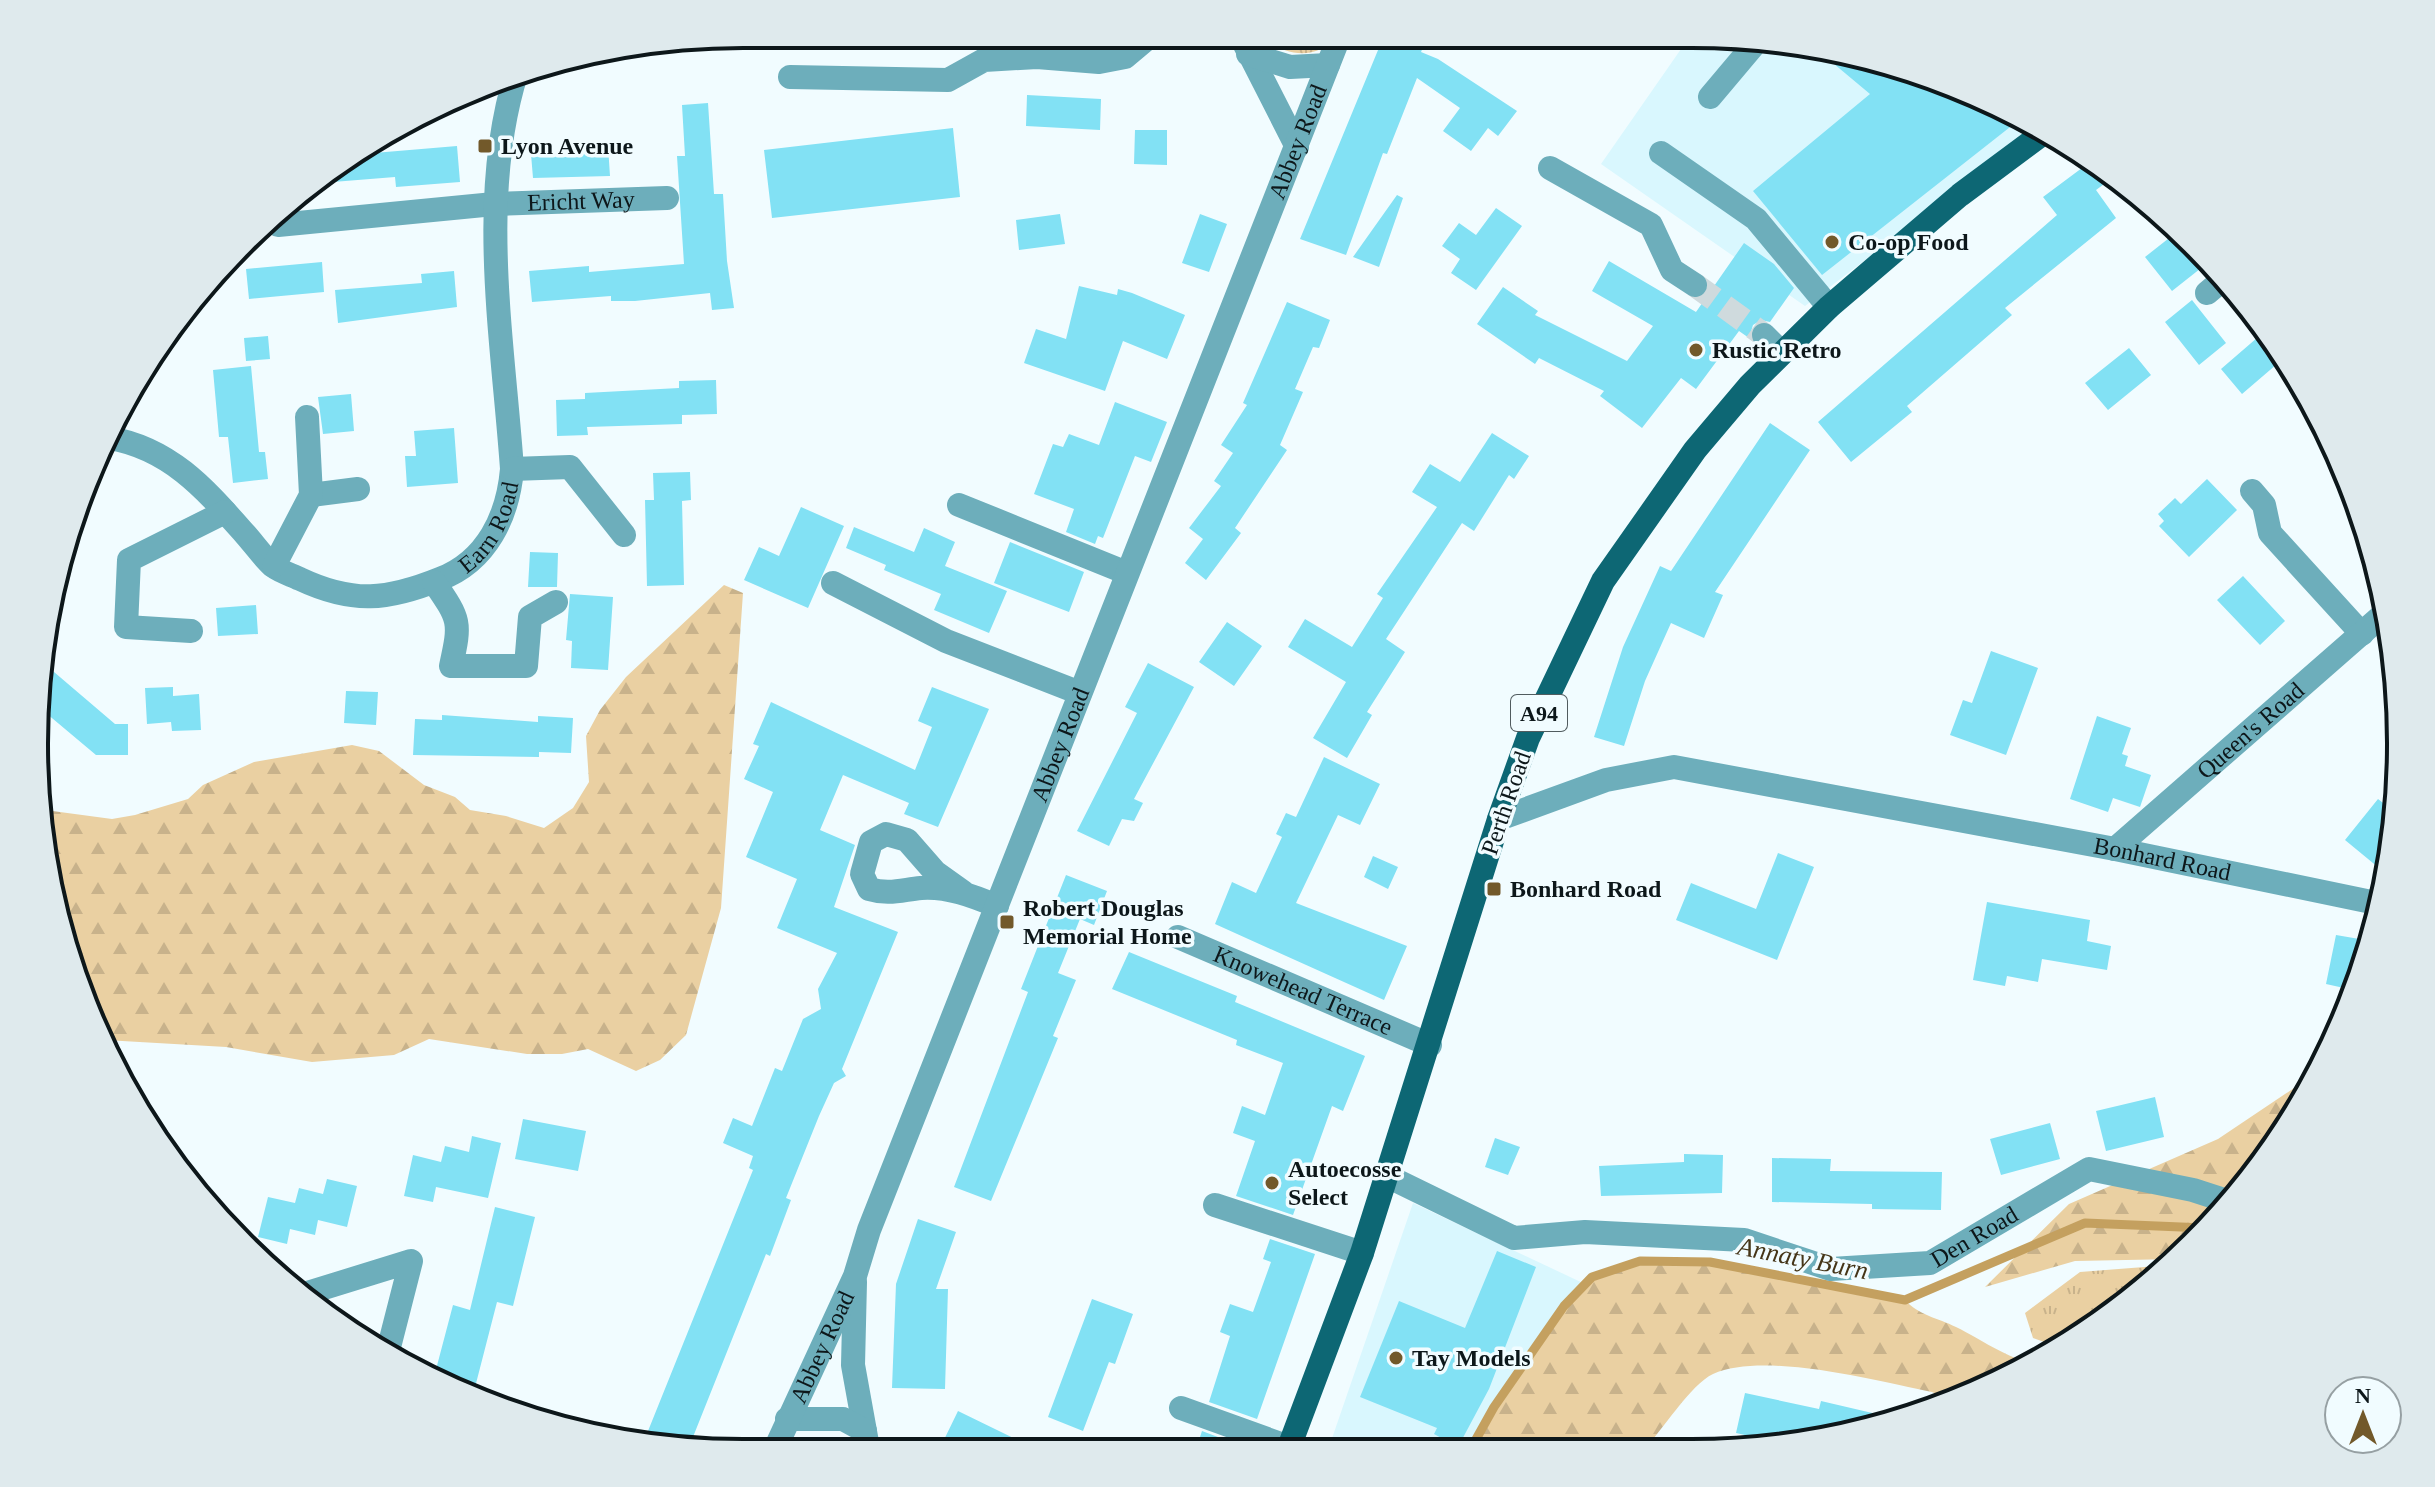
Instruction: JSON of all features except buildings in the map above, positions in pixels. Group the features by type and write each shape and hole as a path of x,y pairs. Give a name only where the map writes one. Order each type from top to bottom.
{"main road":[{"name":"Perth Road","path":"1292,1439 1362,1253 1499,819 1528,738 1603,581 1695,450 1750,385 1829,307 1960,195 2035,139"}],"street":[{"path":"790,77 948,80 984,60 1037,57 1099,62 1125,57 1136,48"},
{"path":"1245,48 1297,147"},
{"path":"1248,48 1290,67 1328,65"},
{"name":"Abbey Road","path":"779,1439 855,1276 869,1230 1335,48"},
{"path":"1710,97 1749,50"},
{"name":"Earn Road","path":"118,440 153,450 180,466 274,566 340,596 382,597 434,582 466,563 497,531 510,495 512,469 494,204 504,111 511,88"},
{"path":"1661,153 1756,219 1829,307"},
{"path":"1550,168 1651,225 1672,270 1695,285"},
{"name":"Ericht Way","path":"494,204 667,198"},
{"path":"281,225 494,204"},
{"path":"2207,293 2215,286"},
{"path":"1764,335 1782,353"},
{"path":"274,566 311,495 307,417"},
{"path":"512,469 570,467 624,535"},
{"path":"311,495 358,489"},
{"path":"2252,491 2264,505 2270,533 2362,634"},
{"path":"959,505 1127,573"},
{"path":"191,631 126,627 129,560 225,512"},
{"path":"434,582 456,614 459,632 451,666 526,666 530,617 556,602"},
{"path":"833,583 946,641 1080,693"},
{"name":"Queen's Road","path":"2115,849 2376,621"},
{"name":"Bonhard Road","path":"1499,819 1606,780 1674,767 2115,849 2369,901"},
{"path":"963,892 997,906"},
{"name":"Knowehead Terrace","path":"1178,937 1430,1045"},
{"name":"Den Road","path":"1387,1176 1514,1238 1585,1232 1744,1240 1831,1269 1930,1263 2089,1169 2217,1198"},
{"path":"1215,1205 1362,1253"},
{"path":"315,1291 411,1261 390,1342"},
{"path":"855,1276 853,1365 867,1439"},
{"path":"1181,1408 1265,1439"},
{"path":"787,1419 843,1419 867,1439"}],"shaded area":[{"path":"1682,48 1782,54 1872,72 1958,101 2028,135 1805,306 1601,164"},
{"path":"1413,1203 1585,1284 1482,1439 1332,1439"}],"green space":[{"path":"1281,48 1323,48 1310,53 1290,52"},
{"path":"724,585 743,593 721,908 686,1035 660,1060 636,1071 588,1049 562,1054 527,1054 429,1039 394,1055 312,1062 226,1047 115,1041 85,967 72,924 61,879 51,811 112,819 135,815 188,799 203,785 254,762 352,745 379,751 424,785 455,797 470,810 506,816 544,828 573,808 589,782 586,736 600,710 626,677"},
{"path":"2296,1086 2243,1167 2214,1202 2157,1259 2075,1261 1985,1287 2069,1204 2218,1139"},
{"path":"1640,1261 1710,1262 1905,1300 1922,1313 2016,1358 1937,1394 1821,1370 1761,1366 1735,1368 1704,1379 1652,1439 1476,1439 1562,1306 1592,1276"},
{"path":"2149,1267 2078,1322 2045,1342 2033,1338 2025,1313 2080,1272"}],"waterway":[{"name":"Annaty Burn","path":"1476,1439 1494,1407 1564,1306 1592,1277 1640,1261 1710,1262 1905,1300 2085,1223 2190,1227"}],"tunnel":[{"path":"1695,285 1764,335"}],"place":[{"name":"Lyon Avenue","path":"485,146"},
{"name":"Co-op Food","path":"1832,242"},
{"name":"Rustic Retro","path":"1696,350"},
{"name":"Bonhard Road","path":"1494,889"},
{"name":"Robert Douglas Memorial Home","path":"1007,922"},
{"name":"Autoecosse Select","path":"1272,1183"},
{"name":"Tay Models","path":"1396,1358"}]}
